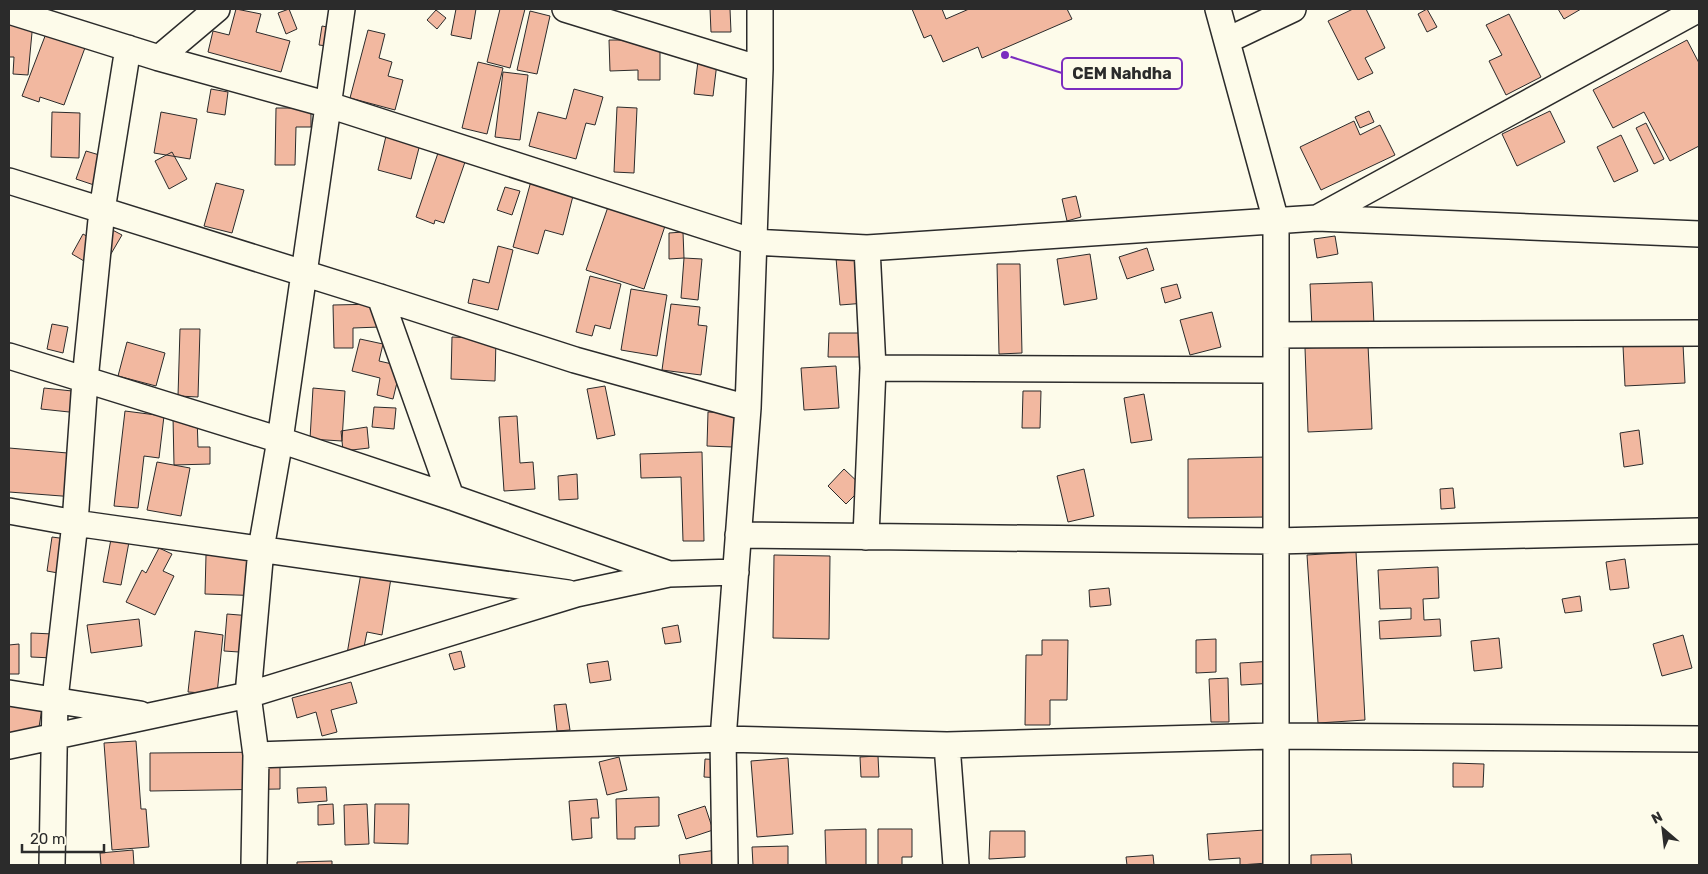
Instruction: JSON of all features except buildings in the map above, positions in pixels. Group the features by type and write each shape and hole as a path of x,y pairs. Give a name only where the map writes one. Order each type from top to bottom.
{"street":[{"path":"159,58 217,9"},
{"path":"254,865 256,754 248,694 261,549 280,440 342,9"},
{"path":"565,9 760,69"},
{"path":"725,865 723,739 748,408 760,69 760,9"},
{"path":"1218,9 1276,221 1276,865"},
{"path":"1228,40 1293,9"},
{"path":"1317,218 1699,9"},
{"path":"9,11 159,58 329,105 754,242 868,248 1317,218 1699,234"},
{"path":"52,865 55,699 75,523 85,380 102,210 128,48"},
{"path":"9,181 575,360 748,408"},
{"path":"866,537 873,368 868,248"},
{"path":"380,297 451,497"},
{"path":"1276,335 1699,333"},
{"path":"9,356 280,440 451,497 669,574"},
{"path":"873,368 1275,370"},
{"path":"9,511 75,523 576,594"},
{"path":"738,535 1275,541 1699,531"},
{"path":"9,746 53,738 248,694 576,594 669,574 736,572"},
{"path":"9,693 152,716"},
{"path":"256,754 723,739 947,745 1275,736 1699,739"},
{"path":"947,745 956,865"}],"place":[{"name":"CEM Nahdha","path":"1005,55"}]}
